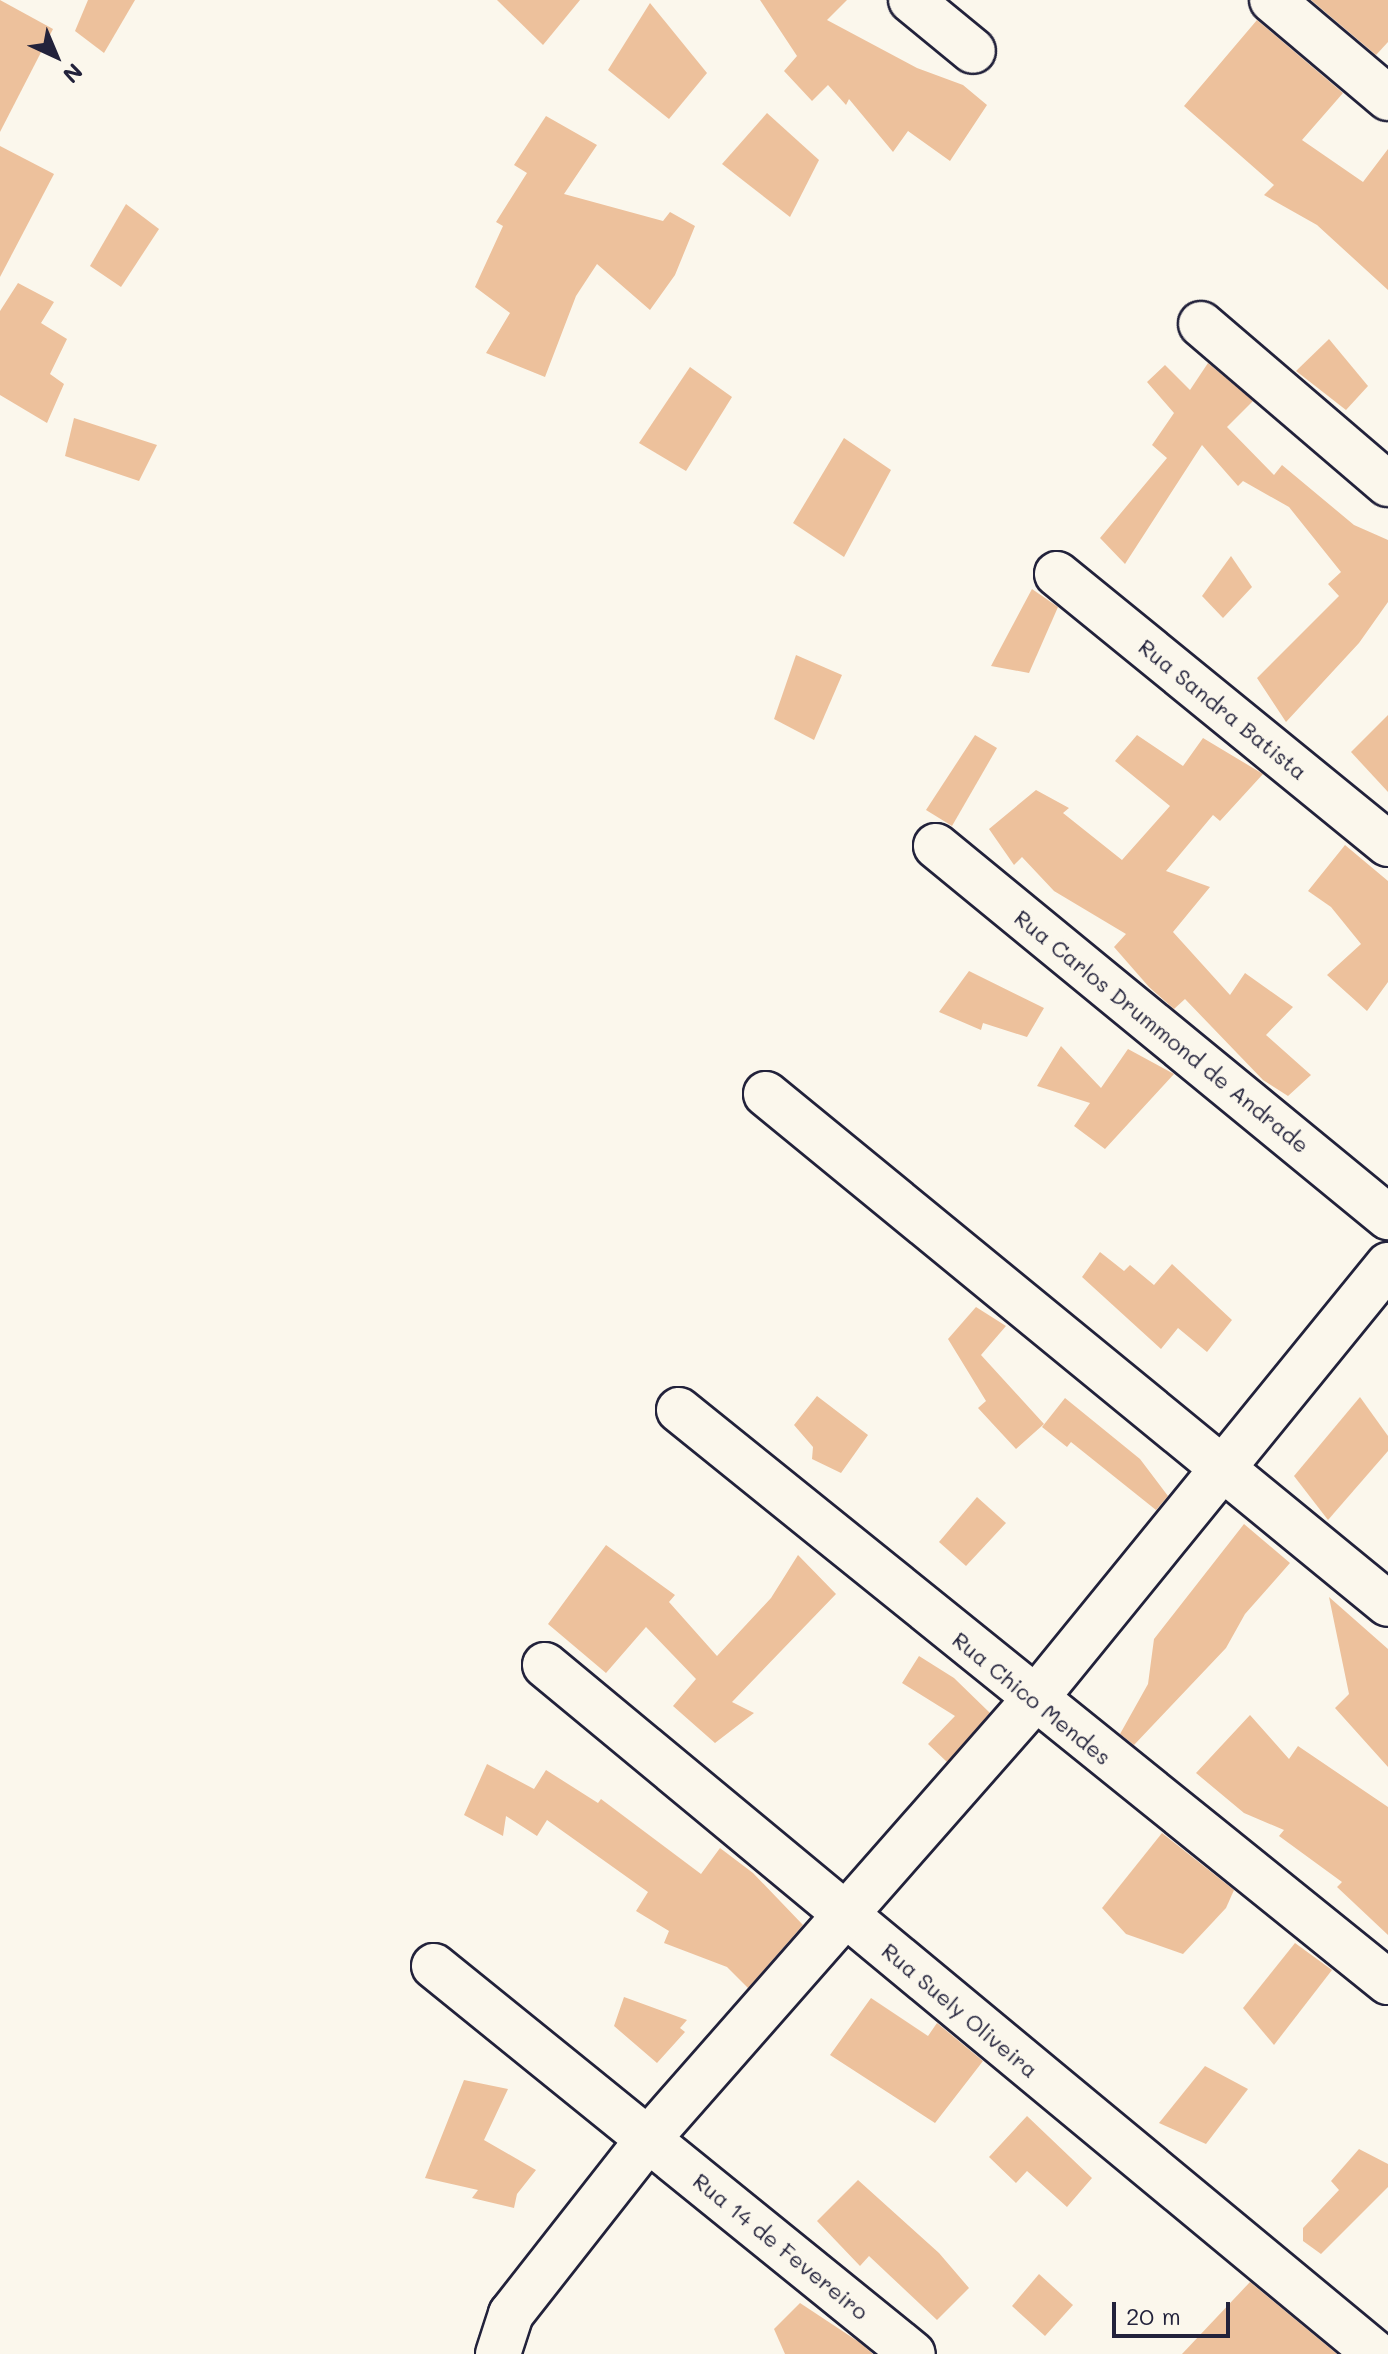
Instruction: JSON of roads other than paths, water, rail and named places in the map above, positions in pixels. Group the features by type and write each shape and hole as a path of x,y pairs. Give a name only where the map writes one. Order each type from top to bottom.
{"street":[{"path":"911,0 973,51"},
{"path":"1272,0 1388,98"},
{"path":"1201,324 1388,484"},
{"name":"Rua Sandra Batista","path":"1057,574 1388,844"},
{"name":"Rua Carlos Drummond de Andrade","path":"936,846 1388,1217"},
{"path":"766,1094 1220,1470 1388,1604"},
{"path":"498,2354 511,2314 649,2138 848,1917 1034,1700 1388,1265"},
{"name":"Rua Chico Mendes","path":"679,1410 1034,1700 1388,1982"},
{"name":"Rua Suely Oliveira","path":"545,1665 1376,2354"},
{"path":"434,1966 649,2138"},
{"name":"Rua 14 de Fevereiro","path":"649,2138 913,2354"}]}
